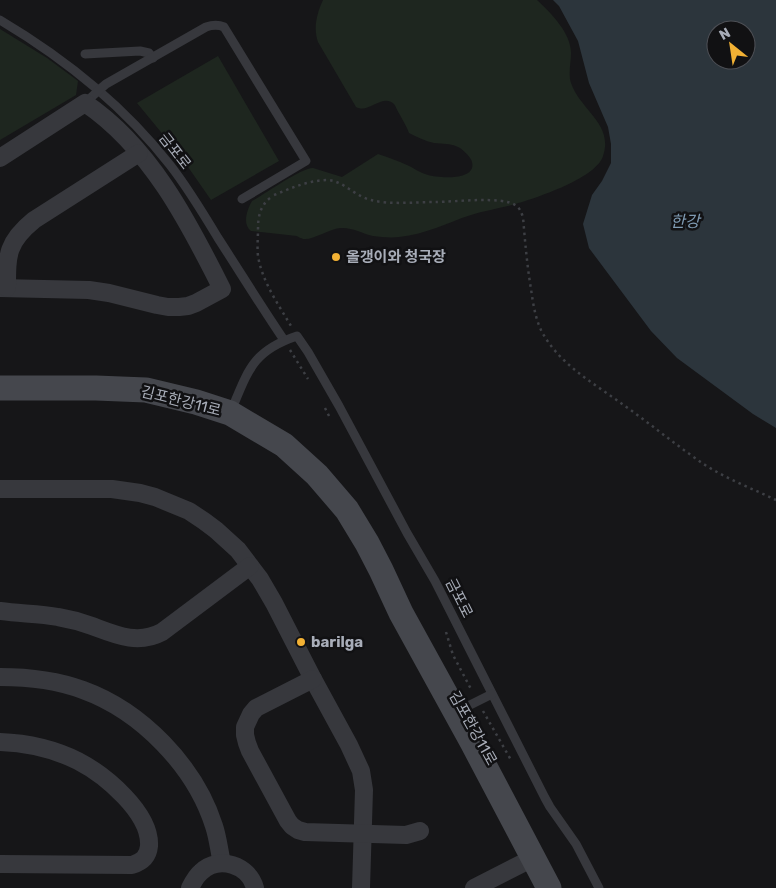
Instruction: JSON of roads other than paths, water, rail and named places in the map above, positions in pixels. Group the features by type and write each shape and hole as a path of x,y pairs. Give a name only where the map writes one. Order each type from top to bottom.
{"main road":[{"name":"김포한강11로","path":"0,388 146,390 196,402 230,413 284,445 317,475 347,510 367,543 401,613 549,888"},
{"name":"김포한강11로","path":"381,570 470,705 560,888"}],"street":[{"path":"0,158 85,103 102,114 139,153 166,188 222,289 188,306 157,305 89,290 3,288 9,252 24,229 34,220 139,153"},
{"path":"0,488 112,489 133,491 155,497 204,520 238,550 274,603 361,771 364,790 361,888"},
{"path":"0,612 52,616 74,620 128,638 147,638 162,632 250,566"},
{"path":"0,677 45,680 83,690 102,698 154,734 177,759 198,792 213,823 222,863"},
{"path":"313,679 256,708 250,714 245,727 245,735 250,751 283,814 292,826 305,832 406,835 420,831"},
{"path":"0,742 46,749 65,755 94,771 122,794 132,806 144,825 149,845 146,856 138,863 132,865 0,864"},
{"path":"474,888 533,858"},
{"path":"190,888 194,879 202,870 213,864 222,863 236,866 246,872 253,881 255,888"}],"lane":[{"name":"금포로","path":"0,20 49,52 98,90 144,133 188,190 284,340 297,336 334,398 435,581 545,798 576,844 599,888"},
{"path":"85,103 106,84 206,27 213,25 224,26 306,161 242,198"},
{"path":"85,54 140,51 149,53 153,58"},
{"path":"230,413 250,367 258,358 284,340"},
{"path":"470,705 492,694"}],"water":[{"name":"한강","path":"553,0 776,0 776,428 753,414 677,358 651,331 589,248 583,224 592,195 611,163 611,144 608,127 589,83 578,41 559,6"}],"place":[{"name":"올갱이와 청국장","path":"336,257"},
{"name":"barilga","path":"301,642"}]}
